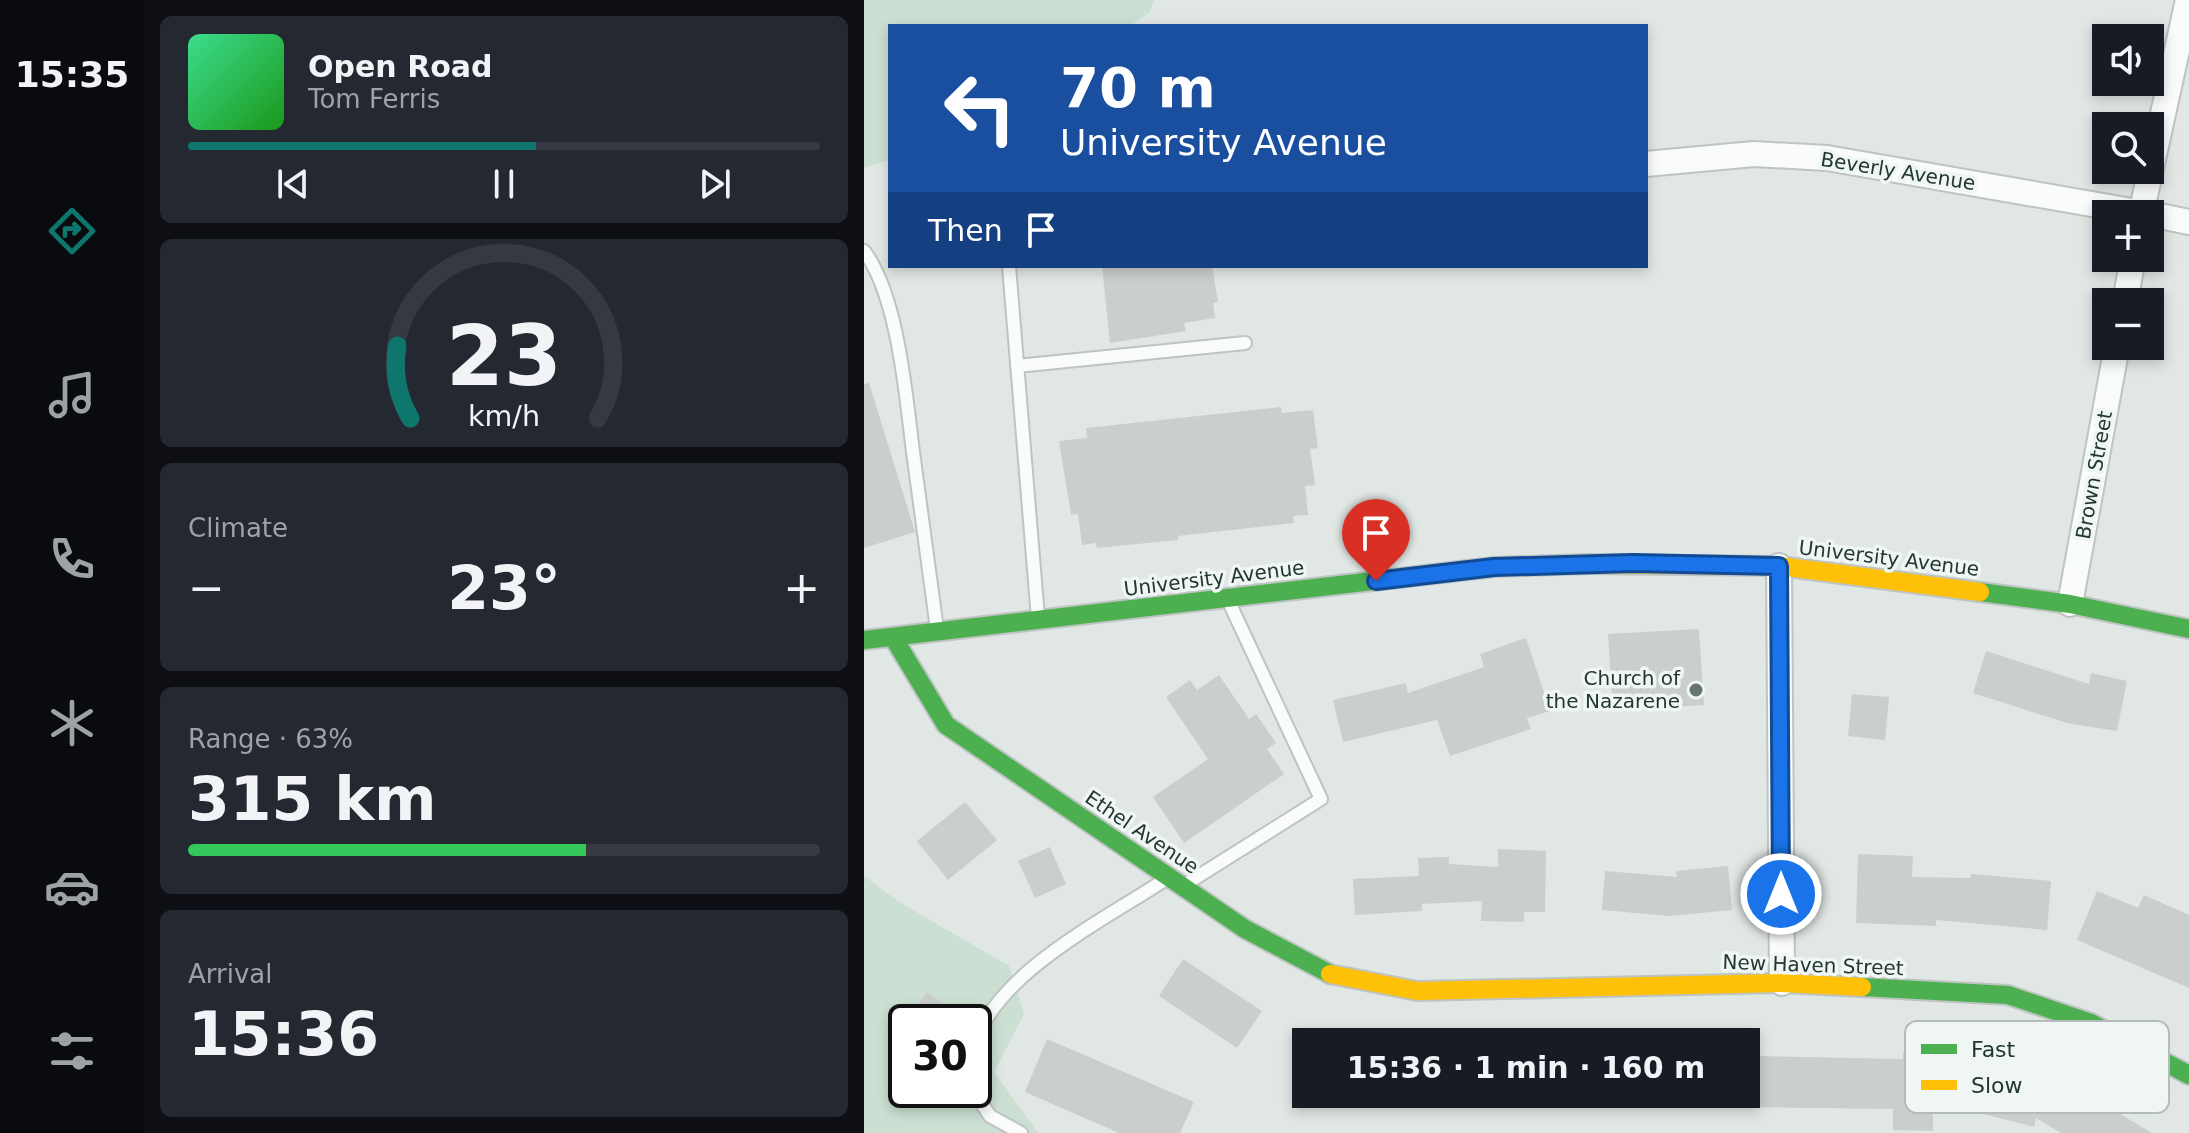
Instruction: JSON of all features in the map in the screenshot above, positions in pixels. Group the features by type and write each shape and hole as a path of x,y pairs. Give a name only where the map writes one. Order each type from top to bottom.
{"street":[{"path":"2148,200 2188,0"},
{"name":"Beverly Avenue","path":"1648,164 1754,154 1827,158 2092,205"},
{"name":"Beverly Avenue","path":"2164,217 2189,222"},
{"name":"Brown Street","path":"2070,604 2114,360"},
{"name":"University Avenue","path":"864,640 1494,567 1633,563 1779,566 2070,604 2189,629"},
{"path":"1779,566 1782,983"},
{"name":"Ethel Avenue","path":"893,637 946,725 1176,882 1285,953 1321,972 1417,991"},
{"name":"New Haven Street","path":"1417,991 1782,983 2008,995 2085,1021"},
{"name":"New Haven Street","path":"2169,1064 2189,1075"}],"lane":[{"path":"864,251 876,268 884,290 904,385 938,632"},
{"path":"1009,268 1038,620"},
{"path":"1017,366 1245,343"},
{"path":"992,1010 1009,988 1176,882 1321,799 1228,599"},
{"path":"985,1108 990,1116 1021,1133"}],"green space":[{"path":"864,0 1154,0 1150,12 1133,24 888,24 888,161 864,168"},
{"path":"864,876 899,902 1009,966 1024,1014 994,1072 1038,1133 864,1133"}],"building":[{"path":"1102,268 1212,268 1218,302 1213,303 1215,318 1184,323 1186,331 1110,343"},
{"path":"869,383 915,532 864,548 864,384"},
{"path":"1281,407 1282,413 1313,410 1318,448 1310,449 1315,485 1305,486 1308,515 1293,516 1294,523 1178,536 1178,540 1097,548 1096,543 1082,545 1078,514 1071,515 1059,441 1087,438 1086,428"},
{"path":"1699,629 1704,705 1613,710 1608,634"},
{"path":"1526,638 1550,711 1527,718 1531,729 1450,756 1437,720 1343,742 1333,700 1406,683 1408,693 1484,667 1480,654"},
{"path":"1986,651 2089,684 2091,673 2127,681 2117,731 2067,723 1973,693"},
{"path":"1219,675 1249,719 1256,714 1276,743 1267,749 1284,774 1184,843 1153,797 1208,759 1166,697 1190,680 1197,690"},
{"path":"1852,694 1889,697 1885,740 1848,736"},
{"path":"965,802 997,840 948,880 917,841"},
{"path":"1050,847 1066,884 1035,898 1018,861"},
{"path":"1498,849 1546,851 1545,912 1524,912 1524,922 1481,921 1482,901 1422,904 1422,911 1355,915 1353,879 1419,876 1418,858 1449,857 1449,864 1498,867"},
{"path":"1858,854 1913,856 1912,877 1971,878 1971,874 2051,881 2047,930 1936,920 1936,926 1856,923"},
{"path":"1728,866 1732,910 1670,916 1602,910 1605,871 1677,877 1676,871"},
{"path":"2097,891 2138,908 2144,895 2189,915 2189,988 2077,940"},
{"path":"1183,959 1262,1011 1237,1048 1159,996"},
{"path":"927,992 943,1004 918,1004"},
{"path":"1047,1039 1194,1102 1180,1133 1119,1133 1025,1092"},
{"path":"1905,1053 1905,1113 1933,1113 1933,1131 1893,1130 1893,1109 1760,1107 1760,1056 1903,1059"},
{"path":"1980,1113 2118,1113 2152,1133 2061,1133 2036,1118 2034,1127"}],"traffic: fast":[{"path":"864,640 1494,567 1588,564"},
{"path":"1980,592 2070,604 2189,629"},
{"path":"893,637 946,725 1245,929 1330,974"},
{"path":"1862,987 2008,995 2085,1021"},
{"path":"2169,1064 2189,1075"}],"traffic: slow":[{"path":"1588,564 1779,566 1980,592"},
{"path":"1330,974 1417,991 1782,983 1862,987"}],"place":[{"name":"Church of the Nazarene","path":"1696,690"}],"route":[{"path":"1376,581 1494,567 1633,563 1779,566 1781,894"}]}
